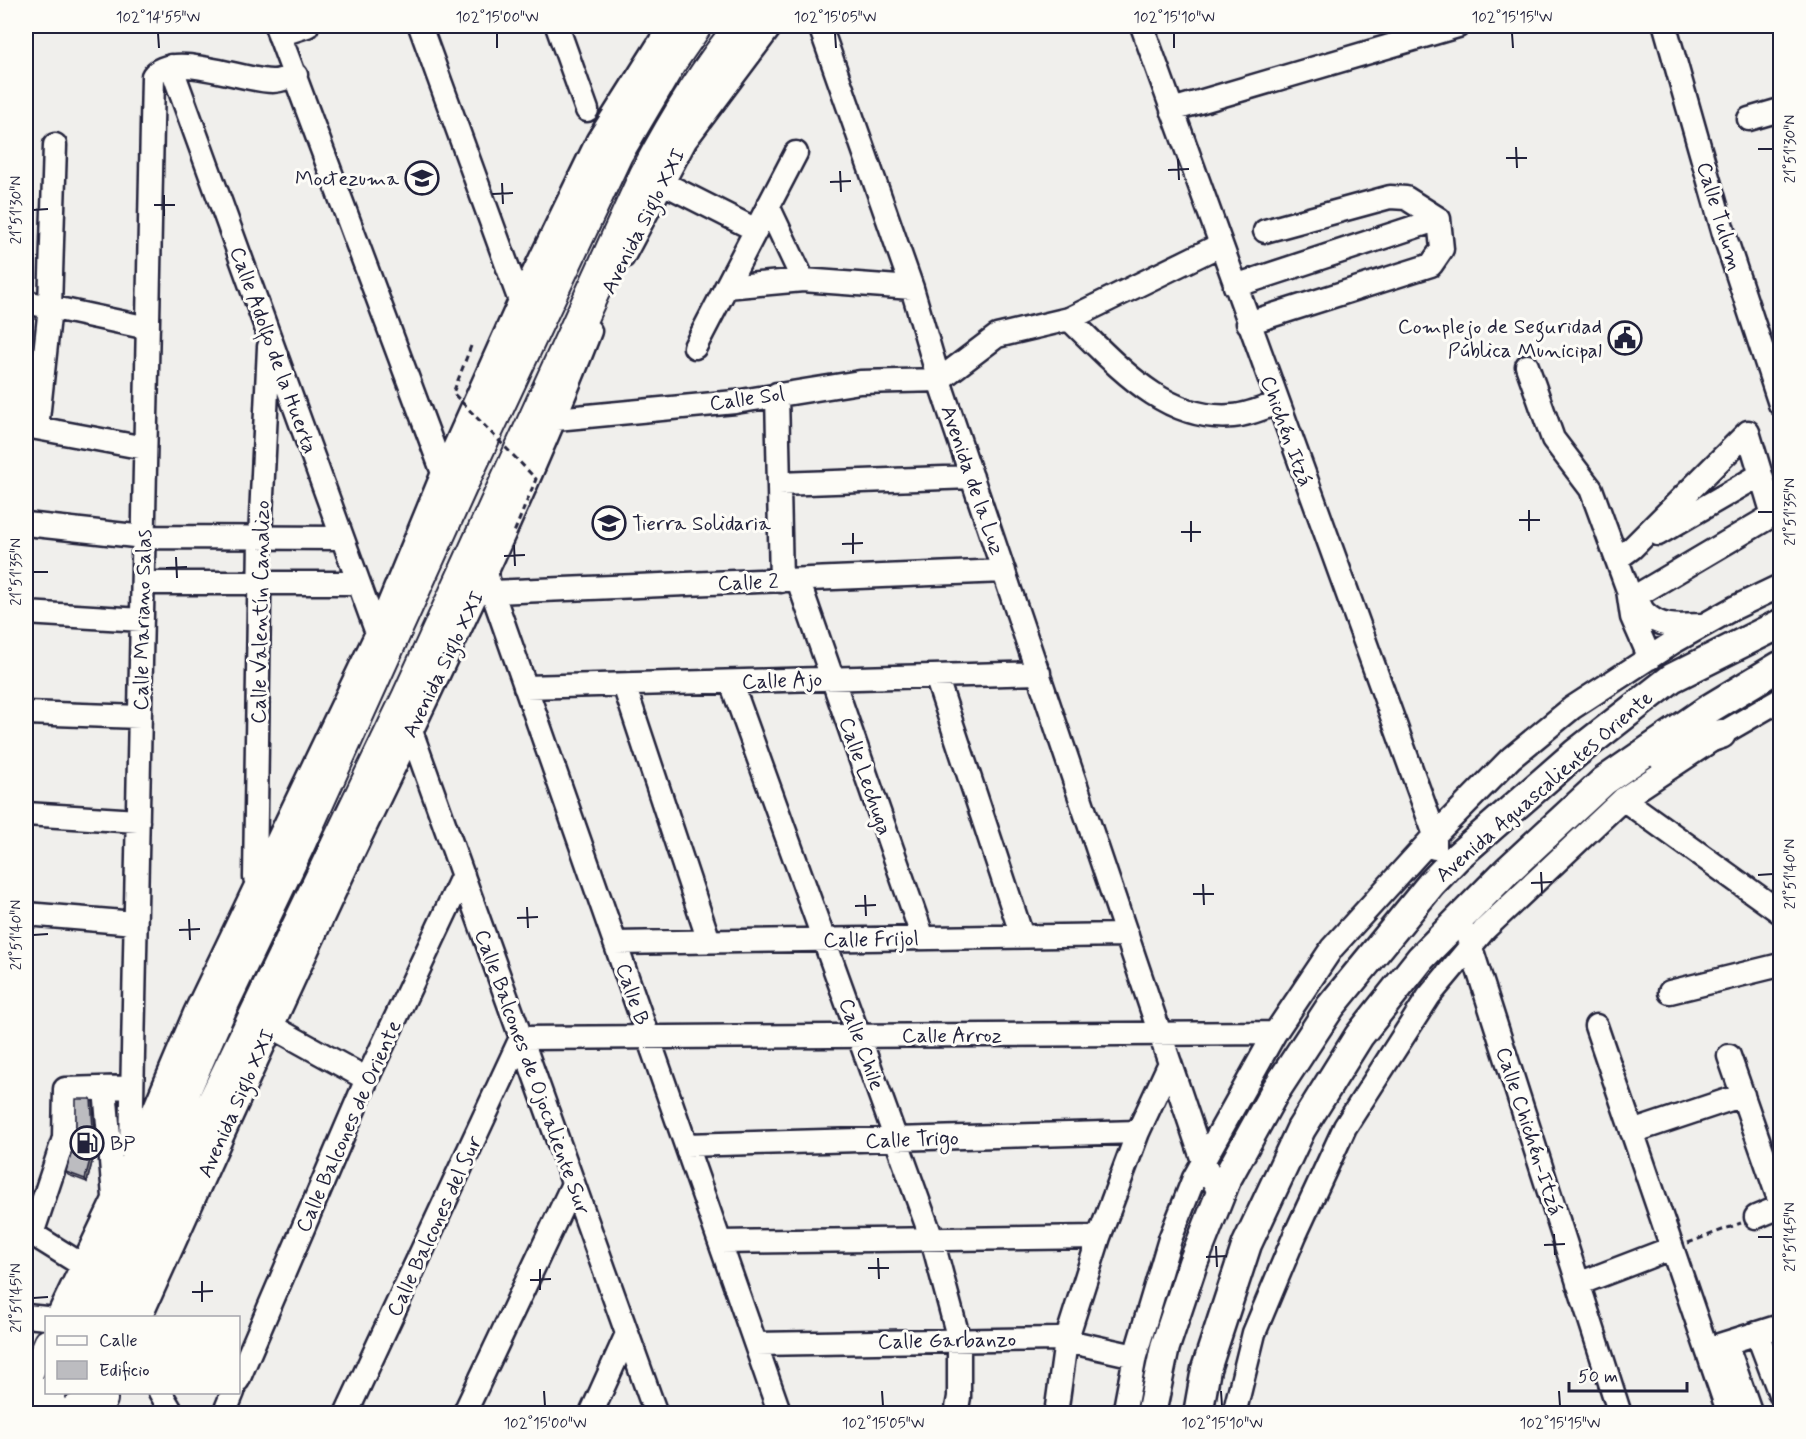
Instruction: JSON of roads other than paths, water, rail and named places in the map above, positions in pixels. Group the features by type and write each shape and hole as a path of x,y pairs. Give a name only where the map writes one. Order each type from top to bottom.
{"highway":[{"path":"88,1291 209,1007 350,708 452,479 616,154 670,62 695,26"},
{"name":"Avenida Siglo XXI","path":"115,1316 182,1168 324,870 355,810 646,175 670,129 713,61 742,26"},
{"path":"355,810 357,843"},
{"path":"40,1413 49,1394"}],"main road":[{"name":"Avenida Aguascalientes Oriente","path":"1151,1413 1165,1347 1193,1263 1221,1194 1274,1093 1331,1006 1431,884 1471,844 1558,768 1672,678 1780,624"},
{"name":"Avenida Aguascalientes Oriente","path":"1198,1413 1206,1369 1247,1244 1301,1129 1359,1036 1421,958 1507,871 1604,781 1707,710 1780,666"},
{"path":"1631,763 1721,734"}],"street":[{"path":"307,26 277,30 452,479"},
{"path":"420,26 520,301"},
{"path":"557,26 587,110"},
{"path":"58,1316 88,1291 114,1197 209,1007 255,887 350,708 377,633 452,479 520,301 598,140 670,26"},
{"name":"Avenida Siglo XXI","path":"141,1316 271,1026 357,843 411,731 489,583 612,277 685,141 771,26"},
{"name":"Avenida de la Luz","path":"820,26 912,288 939,380 1203,1161 1221,1194"},
{"name":"Chichén Itzá","path":"1142,26 1435,835"},
{"path":"1172,110 1458,26"},
{"name":"Calle Tulum","path":"1665,26 1724,234 1780,404"},
{"path":"162,71 216,70 273,81 296,75"},
{"name":"Calle Mariano Salas","path":"130,1164 148,328 162,71"},
{"name":"Calle Adolfo de la Huerta","path":"162,71 269,337 377,633"},
{"path":"1749,119 1780,110"},
{"path":"56,145 50,307 31,427 146,448"},
{"path":"695,347 796,153"},
{"path":"663,183 756,230"},
{"path":"1265,231 1390,197 1406,198 1439,219"},
{"path":"768,206 804,280"},
{"path":"1235,286 1439,219"},
{"path":"1248,323 1431,265 1442,249 1439,219"},
{"path":"939,380 997,336 1069,319 1220,245"},
{"path":"1266,276 1280,312"},
{"path":"726,287 804,280 912,288"},
{"path":"26,302 148,328"},
{"path":"1069,319 1144,391 1202,417 1235,416 1277,404"},
{"name":"Calle Valentín Canalizo","path":"255,887 260,538 269,337"},
{"path":"1527,366 1553,439 1591,489 1624,554 1632,593 1632,617 1650,658"},
{"name":"Calle Sol","path":"556,419 735,402 860,382 939,380"},
{"name":"Calle Lechuga","path":"777,394 779,484 790,580 833,679 923,938"},
{"path":"1624,554 1748,432 1773,515 1632,593"},
{"path":"1624,554 1760,475"},
{"path":"779,484 972,477"},
{"path":"26,524 144,537 342,538"},
{"name":"Calle 2","path":"489,583 790,580 1004,572"},
{"path":"143,582 358,583"},
{"name":"Calle B","path":"489,583 780,1413"},
{"name":"Avenida Aguascalientes Oriente","path":"1124,1413 1135,1356 1170,1239 1194,1178 1275,1032 1332,948 1435,835 1511,758 1572,708 1734,608 1780,586"},
{"path":"1632,593 1644,612 1661,624 1676,627 1708,624"},
{"path":"26,613 142,620"},
{"name":"Calle Ajo","path":"525,687 1039,673"},
{"path":"936,676 1022,936"},
{"name":"Calle Chile","path":"731,682 898,1139 932,1239 959,1340 960,1397 956,1413"},
{"path":"624,684 709,941"},
{"path":"1234,1413 1254,1334 1295,1235 1345,1127 1429,996 1470,944 1623,799 1721,734 1780,699"},
{"path":"26,713 140,717"},
{"name":"Calle Balcones de Ojocaliente Sur","path":"411,731 656,1413"},
{"path":"1623,799 1780,912"},
{"path":"26,814 138,821"},
{"path":"1431,884 1435,835"},
{"name":"Calle Balcones de Oriente","path":"240,1375 367,1079 463,875"},
{"path":"26,914 135,923"},
{"name":"Calle Chichén-Itzá","path":"1461,917 1620,1413"},
{"name":"Calle Frijol","path":"615,942 1127,935"},
{"path":"1670,992 1780,965"},
{"path":"271,1026 367,1079"},
{"path":"1596,1026 1672,1248 1716,1346 1751,1413"},
{"name":"Calle Arroz","path":"521,1038 1275,1032"},
{"name":"Calle Balcones del Sur","path":"346,1413 521,1038"},
{"path":"1729,1056 1780,1202"},
{"path":"1056,1413 1066,1341 1099,1237 1138,1132 1170,1063"},
{"path":"88,1291 28,1232 64,1138 66,1089 132,1087"},
{"path":"105,1088 114,1197"},
{"path":"1632,1132 1743,1095"},
{"name":"Calle Trigo","path":"686,1145 1138,1132"},
{"path":"464,1413 573,1184"},
{"path":"1756,1217 1780,1207"},
{"path":"720,1242 1099,1237"},
{"path":"1578,1284 1672,1248"},
{"path":"26,1316 45,1318"},
{"path":"1716,1346 1780,1326"},
{"path":"1757,1333 1780,1394"},
{"path":"591,1413 627,1334"},
{"name":"Calle Garbanzo","path":"756,1344 959,1340 1066,1341 1135,1356"},
{"path":"26,1387 45,1343"},
{"path":"1716,1346 1729,1413"},
{"path":"161,1394 173,1413"},
{"path":"224,1413 232,1394"}],"place":[{"name":"Moctezuma","path":"422,178"},
{"name":"Complejo de Seguridad Pública Municipal","path":"1625,338"},
{"name":"Tierra Solidaria","path":"609,523"},
{"name":"BP","path":"87,1143"}]}
